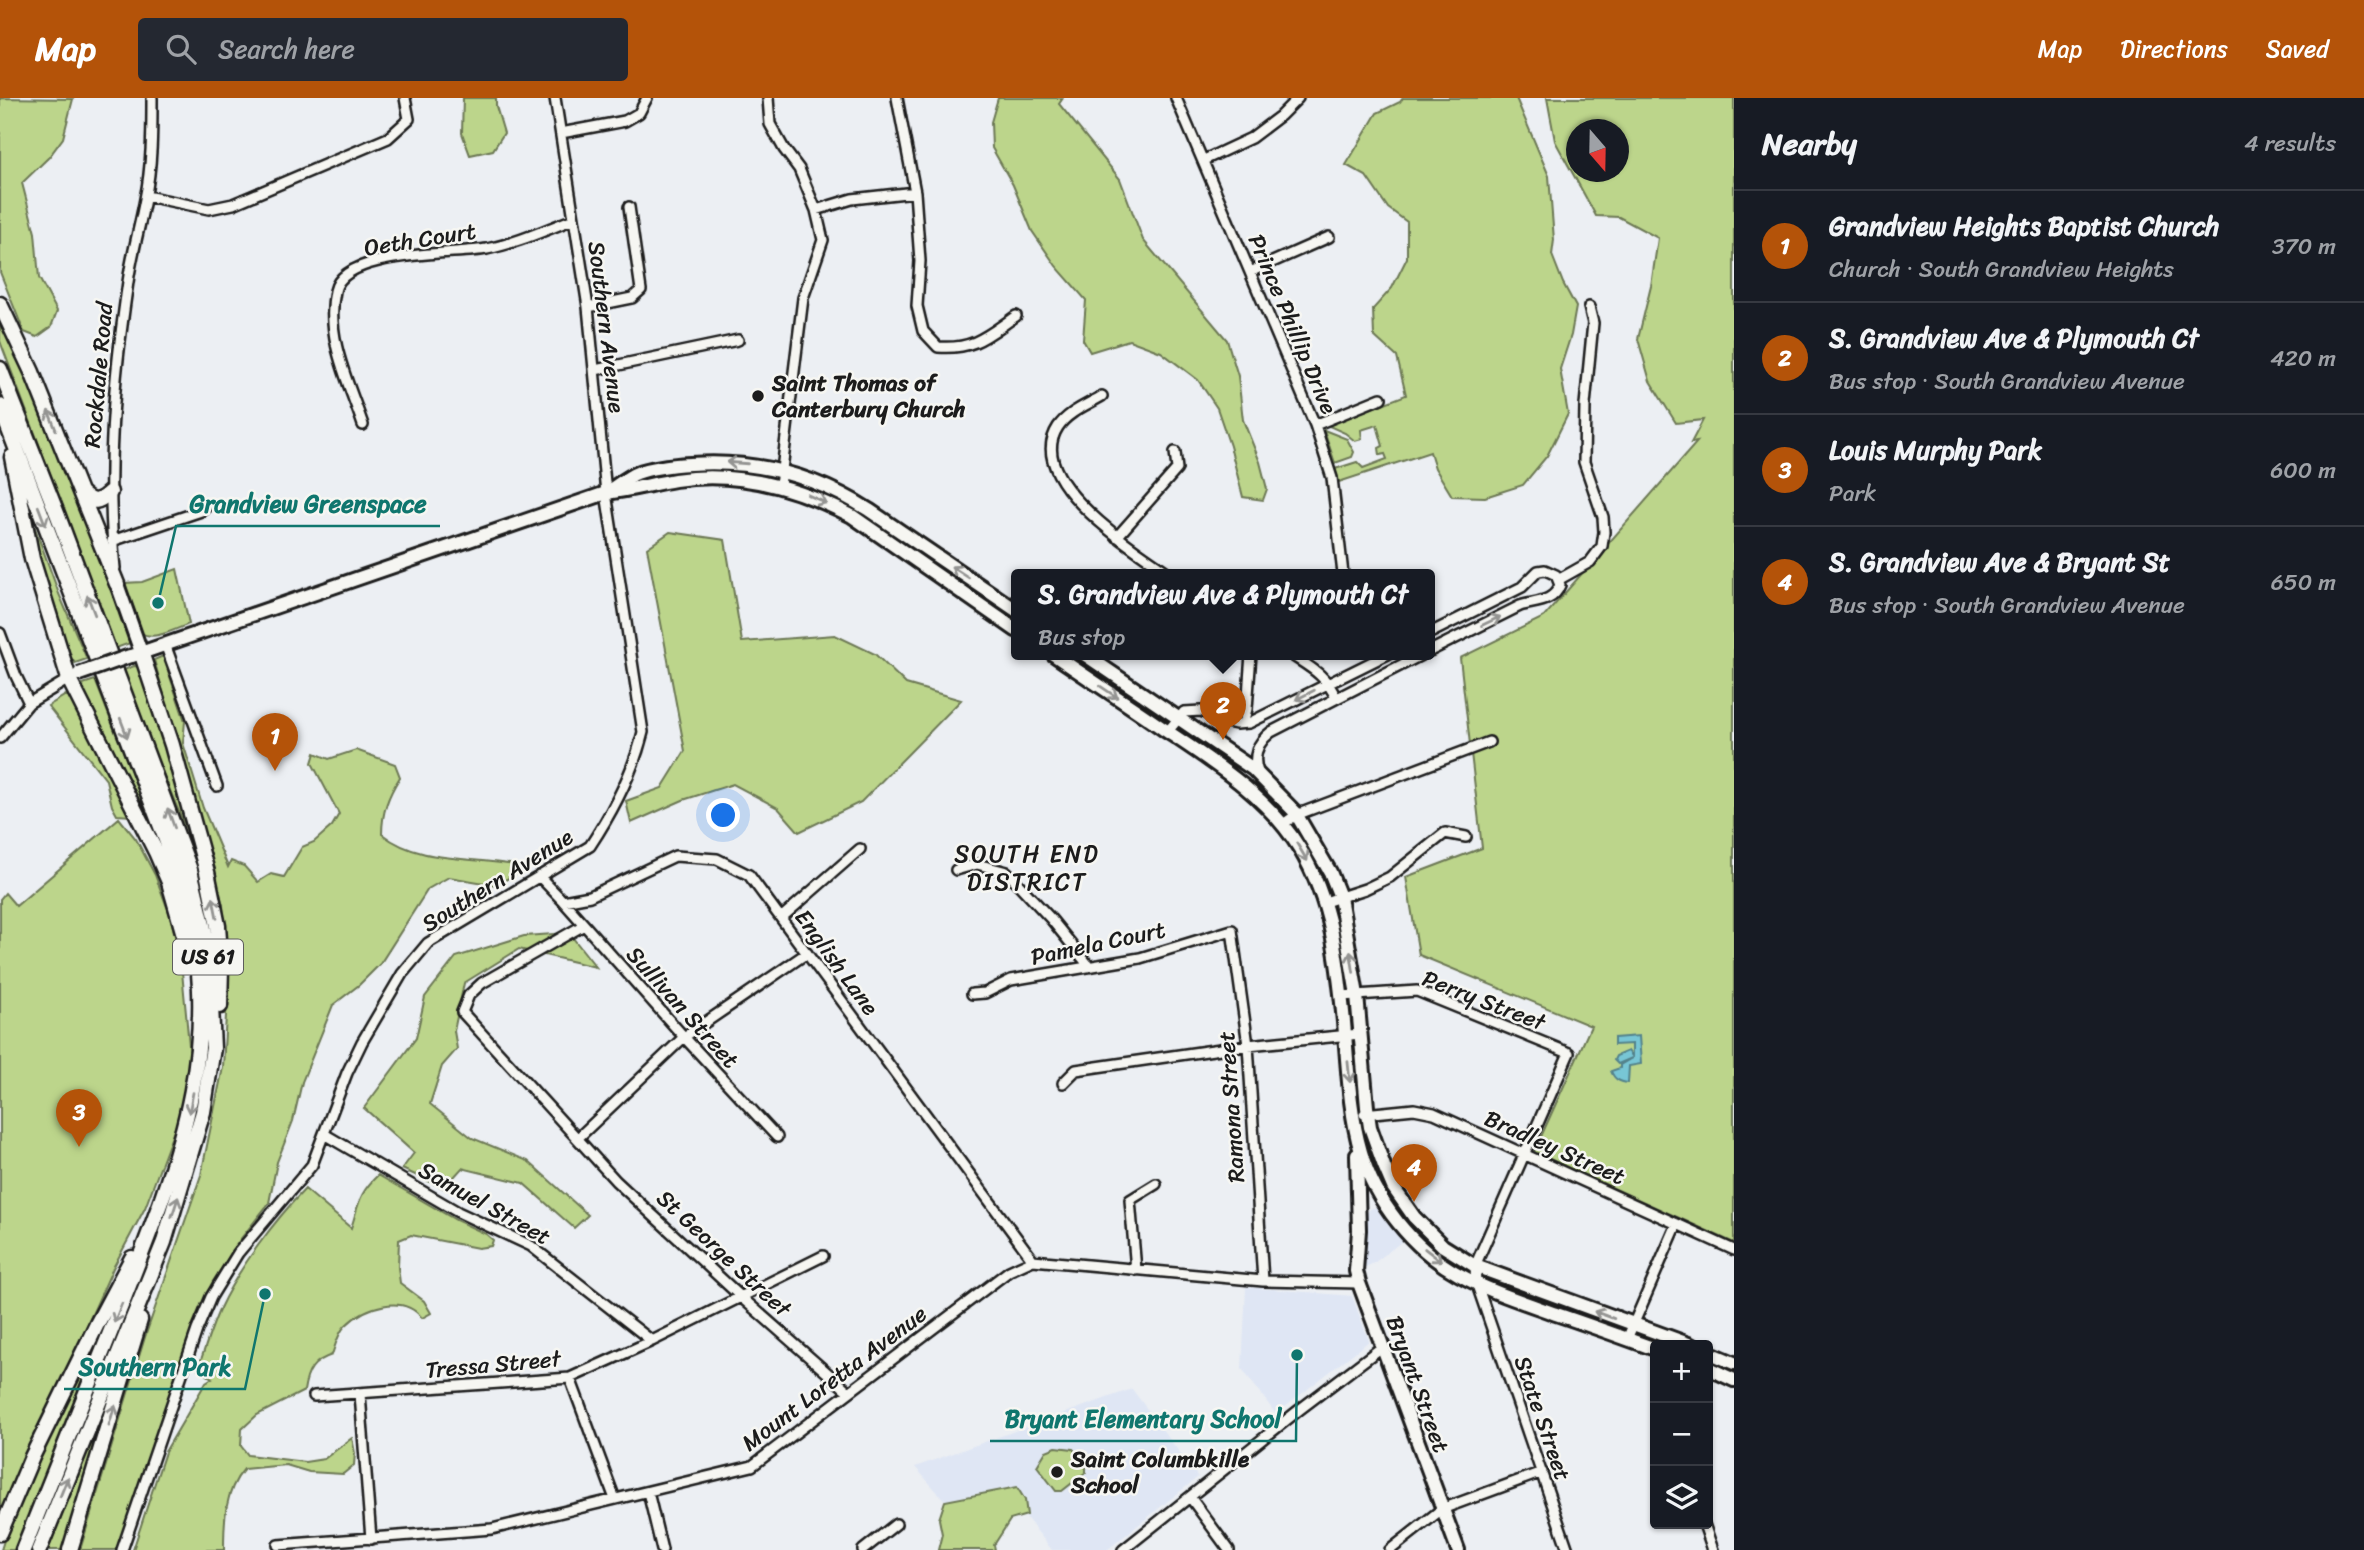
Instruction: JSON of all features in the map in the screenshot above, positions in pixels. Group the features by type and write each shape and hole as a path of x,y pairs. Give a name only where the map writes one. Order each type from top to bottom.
{"highway":[{"path":"0,304 28,363 117,583"},
{"name":"US 61","path":"0,369 58,516 190,870 208,950 213,1048 198,1133 164,1242 39,1550"},
{"name":"US 61","path":"0,406 184,892 197,956 200,1035 189,1113 160,1204 23,1550"},
{"path":"0,426 14,464 35,572 87,718 128,793 169,882 187,945 194,1010 200,1035"},
{"path":"81,493 93,501 103,499 110,492"},
{"path":"136,654 172,746 215,907 221,967 218,1042 213,1048"},
{"path":"0,1532 23,1477 97,1324 160,1204"},
{"path":"70,1550 164,1242"}],"main road":[{"path":"606,493 634,474 681,464 736,463 782,470 805,477 846,496 1011,606"},
{"path":"74,676 606,493 676,480 711,478 740,479 780,486 824,501 852,516 1011,626"},
{"path":"909,556 918,544"},
{"name":"Rockdale Road","path":"117,583 136,654"},
{"path":"1062,660 1239,782 1282,825 1308,861 1325,902 1333,937 1356,1133 1359,1230"},
{"path":"1093,660 1256,770 1296,815 1330,872 1340,897 1357,995 1368,1113 1378,1151 1393,1187 1414,1217 1443,1246 1475,1266 1676,1340"},
{"path":"1356,1133 1361,1154 1386,1206 1407,1233 1455,1273 1510,1297 1650,1347"},
{"path":"1359,1230 1379,1160 1378,1151"},
{"path":"1365,1209 1373,1203 1386,1206"},
{"name":"Bryant Street","path":"1359,1230 1356,1271 1359,1283 1458,1550"},
{"path":"1713,1354 1734,1363"},
{"path":"1713,1370 1734,1380"}],"street":[{"name":"Rockdale Road","path":"117,583 110,492 117,354 130,271 146,196 151,149 152,98"},
{"path":"146,196 209,209 233,204 388,138 409,119 405,98"},
{"name":"Southern Avenue","path":"122,1550 197,1330 211,1297 238,1253 312,1165 347,1073 402,974 428,943 590,846 636,759 643,733 606,493 588,307 555,98"},
{"path":"561,133 625,121 639,113 647,98"},
{"path":"768,98 770,124 799,169 816,210 823,240 803,298 780,486"},
{"path":"897,98 915,192 920,261 917,306 923,331 938,347 958,348 978,341 1016,316"},
{"name":"Prince Phillip Drive","path":"1176,98 1315,425 1332,478 1342,569"},
{"path":"1204,160 1251,138 1298,98"},
{"path":"816,210 852,199 915,192"},
{"path":"588,307 632,298 641,290 629,207"},
{"name":"Oeth Court","path":"363,425 332,331 335,288 349,271 374,261 487,249 573,219"},
{"path":"1250,272 1329,237"},
{"path":"1558,580 1590,562 1602,546 1604,532 1602,517 1584,462 1585,405 1593,323 1589,307"},
{"path":"595,370 738,341"},
{"path":"1102,396 1072,413 1058,427 1054,437 1053,455 1056,466 1082,506 1117,537 1163,569"},
{"path":"1315,425 1381,398"},
{"path":"1117,537 1177,469 1175,452"},
{"path":"112,541 204,510"},
{"path":"1435,630 1522,587 1538,571 1556,575 1560,585 1550,598 1520,606 1435,648"},
{"path":"0,633 29,703"},
{"path":"165,644 217,786"},
{"path":"1243,723 1247,709 1251,660"},
{"path":"1299,660 1329,683 1336,698"},
{"path":"1168,731 1179,716 1201,711 1222,721 1249,723 1374,660"},
{"path":"1383,660 1386,672"},
{"path":"1239,782 1256,770 1257,747 1262,739 1287,723 1411,660"},
{"path":"1320,674 1346,675"},
{"path":"0,738 29,703 74,676"},
{"path":"1279,708 1287,723"},
{"path":"1282,825 1296,815 1489,742"},
{"path":"1325,902 1365,890 1390,877 1445,834 1466,836"},
{"path":"781,918 860,849"},
{"name":"English Lane","path":"563,901 590,896 675,856 717,859 749,876 1033,1260"},
{"path":"956,870 977,864 1007,872 1051,919 1089,966"},
{"path":"540,876 563,901"},
{"name":"Sullivan Street","path":"563,901 684,1038 778,1137"},
{"name":"St George Street","path":"584,925 482,983 469,995 462,1012 617,1181 741,1297 849,1392"},
{"name":"Pamela Court","path":"972,993 985,993 1011,980 1140,958 1232,930"},
{"name":"Ramona Street","path":"1232,930 1248,1045 1263,1280"},
{"path":"579,1137 684,1038 807,953"},
{"name":"Perry Street","path":"1341,996 1417,991 1569,1053 1525,1155"},
{"path":"1063,1083 1076,1070 1248,1045 1360,1034"},
{"name":"Bradley Street","path":"1354,1115 1426,1110 1734,1250"},
{"name":"Samuel Street","path":"324,1134 458,1212 531,1246 652,1341"},
{"path":"1475,1266 1525,1155"},
{"path":"1136,1270 1130,1200 1156,1184"},
{"path":"1627,1339 1676,1224"},
{"name":"Tressa Street","path":"314,1396 570,1378 652,1341 823,1256"},
{"path":"1033,1260 1263,1280 1359,1283"},
{"name":"Mount Loretta Avenue","path":"278,1545 314,1546 492,1530 752,1466 1009,1271 1033,1260"},
{"name":"State Street","path":"1475,1266 1476,1282 1567,1550"},
{"path":"1123,1550 1298,1410 1382,1347"},
{"path":"570,1378 615,1499"},
{"path":"360,1394 371,1539"},
{"path":"1390,1550 1442,1509 1542,1472"},
{"path":"648,1492 662,1550"},
{"path":"1190,1497 1229,1550"},
{"path":"863,1550 896,1524"},
{"path":"1706,1529 1713,1550"},
{"path":"382,1538 383,1550"}],"shaded area":[{"path":"1377,1207 1405,1239 1374,1263 1359,1270 1366,1214"},
{"path":"1246,1287 1352,1296 1369,1341 1276,1414 1242,1369"},
{"name":"Saint Columbkille School","path":"1132,1389 1198,1477 1107,1550 1052,1550 1005,1491 949,1505 915,1467"}],"green space":[{"path":"0,98 73,99 63,138 49,157 22,183 35,233 39,278 57,311 51,327 37,337 24,332 0,272"},
{"path":"463,98 496,98 504,133 493,150 470,155 462,133"},
{"path":"998,98 1063,98 1059,104 1120,179 1143,240 1227,340 1238,376 1243,420 1260,462 1267,489 1263,500 1243,497 1217,408 1198,380 1161,352 1129,340 1090,352 1083,340 1086,300 1056,266 1032,231 1013,185 992,148 991,122"},
{"path":"1403,98 1516,98 1549,176 1554,240 1552,255 1576,307 1571,335 1560,369 1568,414 1547,456 1523,485 1485,497 1452,496 1435,468 1430,452 1339,482 1335,469 1357,462 1363,468 1387,459 1385,454 1380,455 1379,448 1383,446 1377,425 1361,430 1362,439 1355,441 1329,426 1331,420 1354,411 1362,412 1406,395 1397,357 1374,336 1373,309 1392,288 1407,258 1407,222 1388,208 1366,176 1346,165 1377,113"},
{"path":"1547,98 1734,98 1734,1243 1534,1152 1591,1026 1419,955 1406,877 1482,848 1460,658 1544,617 1697,442 1691,443 1703,420 1676,423 1650,381 1638,339 1651,286 1658,238 1619,217 1596,216 1577,182 1629,182 1629,119 1566,119 1566,161 1555,141"},
{"path":"0,315 80,501 133,642 116,648 0,341"},
{"path":"1324,430 1347,439 1354,452 1352,457 1335,463"},
{"path":"30,514 59,594 87,659 75,663 69,655 40,568"},
{"path":"670,532 725,540 742,642 835,635 875,654 906,684 961,700 861,802 799,832 778,808 733,784 683,800 631,823 626,801 662,788 685,751 647,548"},
{"path":"177,569 189,624 158,635 141,633 124,583 142,582"},
{"path":"163,656 185,721 183,743 203,808 228,867 231,861 244,866 258,882 271,874 284,877 302,847 314,842 332,826 339,814 312,763 315,753 329,759 356,750 395,764 400,777 386,804 382,834 397,844 429,855 514,865 518,873 496,885 449,877 428,889 380,964 333,1005 302,1082 293,1121 277,1162 269,1203 239,1241 212,1283 186,1347 117,1550 80,1550 145,1337 201,1175 223,1067 228,981 223,905 154,660"},
{"path":"134,666 142,667 199,861 121,671"},
{"path":"95,680 155,833 153,834 84,693 83,684"},
{"path":"66,695 73,699 131,816 117,815 106,780 48,706"},
{"path":"119,818 136,839 155,875 170,915 181,961 190,1056 182,1109 145,1208 113,1268 0,1517 0,899 5,893 16,906"},
{"path":"569,933 596,967 519,949 464,983 454,1031 457,1049 442,1066 430,1104 472,1138 528,1161 588,1215 574,1228 523,1183 462,1168 444,1188 402,1169 414,1153 364,1108 416,1038 425,997 456,957 524,936"},
{"path":"378,1175 493,1240 491,1246 478,1248 411,1235 399,1240 400,1283 424,1301 431,1313 422,1318 405,1306 395,1305 373,1308 353,1319 343,1329 332,1355 320,1360 312,1368 304,1391 257,1415 242,1429 241,1446 248,1455 305,1462 324,1459 352,1438 354,1465 343,1474 309,1472 286,1465 244,1469 229,1497 224,1550 133,1550 165,1452 206,1382 212,1378 198,1369 220,1308 247,1261 305,1189 351,1228 363,1194"},
{"path":"1485,1278 1616,1324 1619,1328 1617,1330 1492,1286"},
{"path":"99,1333 101,1334 15,1550 1,1550 32,1467"},
{"path":"112,1390 64,1550 48,1550"},
{"path":"1056,1447 1073,1449 1086,1464 1086,1472 1062,1491 1056,1491 1037,1466 1046,1451"},
{"path":"1017,1487 1025,1500 1027,1515 1010,1520 994,1545 995,1550 938,1550 942,1534 939,1519 945,1501"}],"water":[{"path":"1639,1036 1641,1064 1629,1066 1628,1083 1619,1081 1611,1071 1620,1068 1620,1065 1632,1058 1618,1064 1614,1060 1616,1056 1628,1051 1632,1056 1632,1044 1614,1045 1614,1038"}],"place":[{"name":"Saint Thomas of Canterbury Church","path":"758,396"},
{"name":"Grandview Greenspace","path":"158,603"},
{"name":"S. Grandview Ave & Plymouth Ct","path":"1223,740"},
{"name":"Grandview Heights Baptist Church","path":"275,771"},
{"name":"Louis Murphy Park","path":"79,1147"},
{"name":"S. Grandview Ave & Bryant St","path":"1414,1202"},
{"name":"Southern Park","path":"265,1294"},
{"name":"Bryant Elementary School","path":"1297,1355"},
{"name":"Saint Columbkille School","path":"1057,1472"}],"district":[{"name":"SOUTH END DISTRICT","path":"1027,868"}]}
